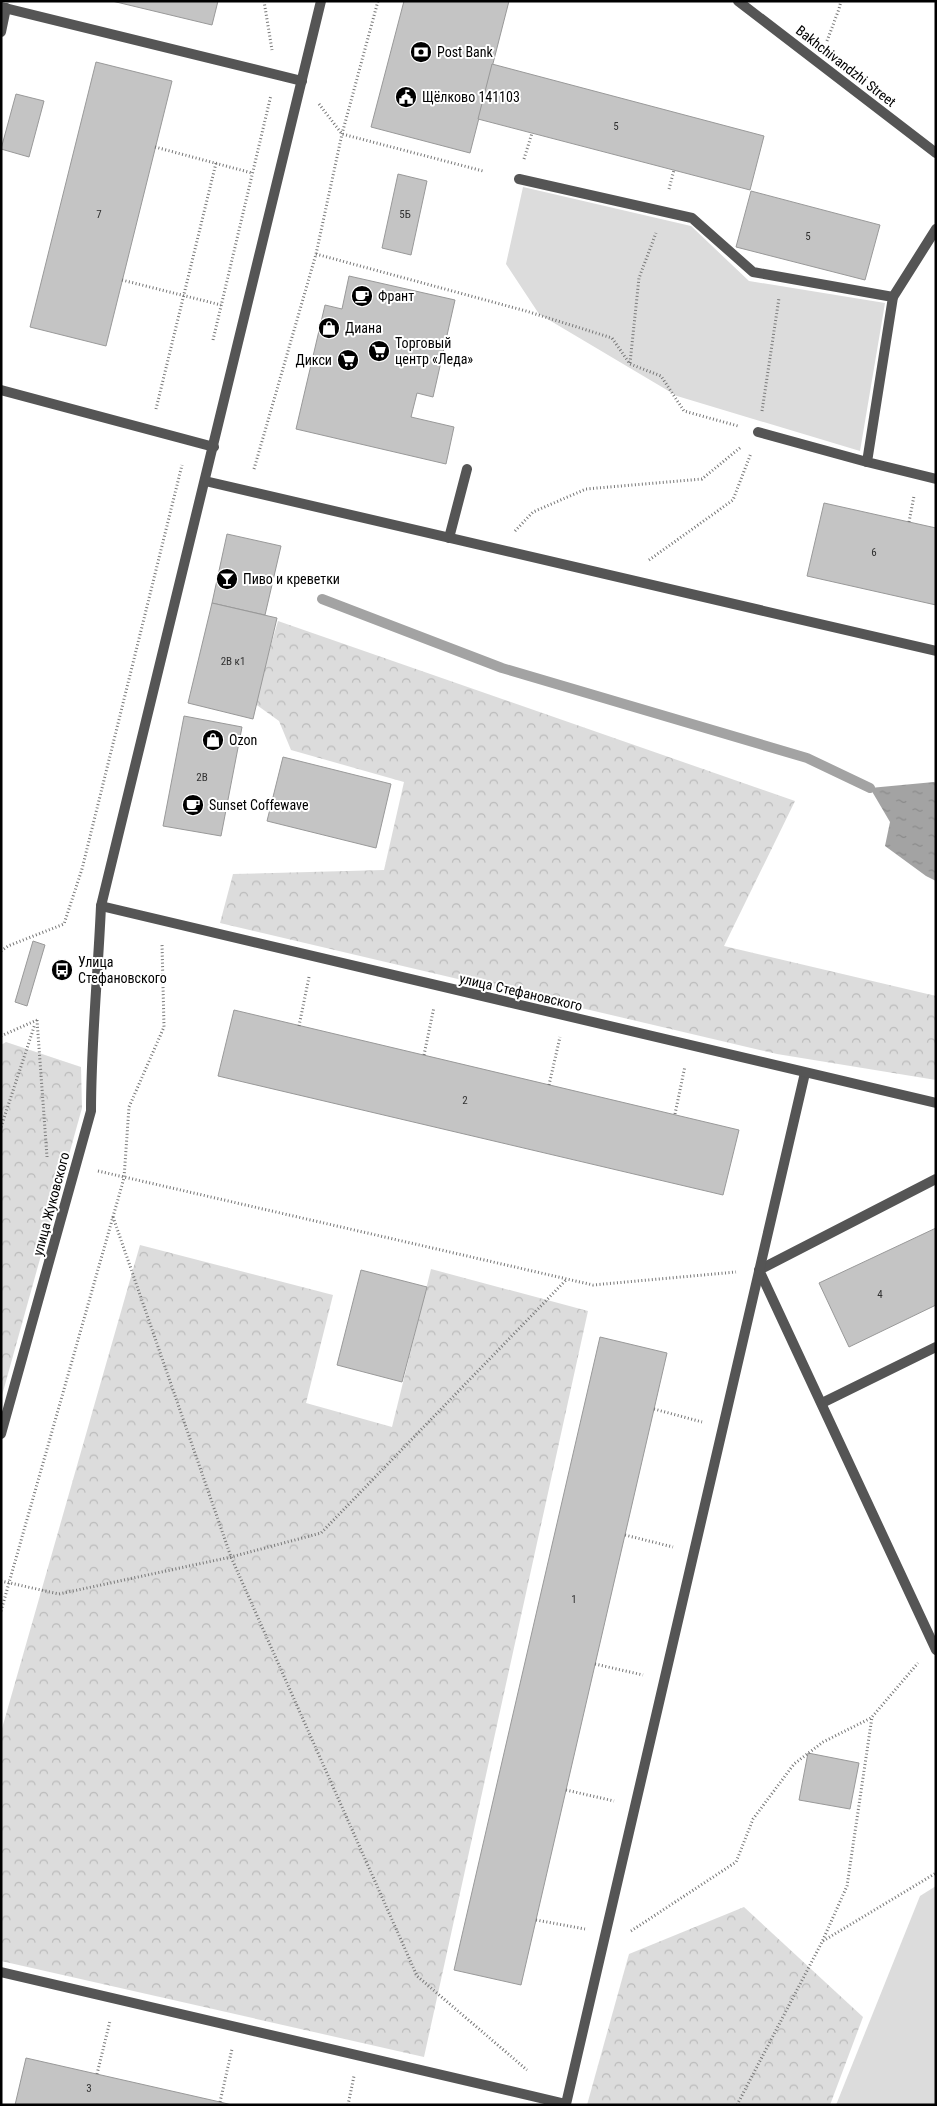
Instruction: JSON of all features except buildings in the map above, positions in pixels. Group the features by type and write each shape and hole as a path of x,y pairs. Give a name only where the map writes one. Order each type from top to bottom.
{"street":[{"name":"улица Жуковского","path":"1,1434 90,1111 101,906 321,1"},
{"name":"Bakhchivandzhi Street","path":"738,1 936,153"},
{"path":"1,32 4,7 302,81"},
{"path":"519,179 692,218 753,272 893,298"},
{"path":"867,462 893,298 936,229"},
{"path":"1,390 151,432 214,447"},
{"path":"758,432 936,479"},
{"path":"449,538 467,469"},
{"path":"205,481 936,651"},
{"name":"улица Стефановского","path":"101,906 936,1103"},
{"path":"1,1972 566,2104 805,1073"},
{"path":"759,1270 936,1179"},
{"path":"759,1270 935,1646"},
{"path":"822,1403 936,1347"}],"path":[{"path":"212,344 276,74 264,1"},
{"path":"247,491 316,254 342,134 378,1"},
{"path":"819,62 841,1"},
{"path":"302,81 342,134 484,171"},
{"path":"155,147 252,173"},
{"path":"151,432 216,163"},
{"path":"630,364 639,278 664,212 674,170"},
{"path":"316,254 526,311 612,338 630,364 661,376 684,411 758,432"},
{"path":"624,578 733,500 758,432 782,278"},
{"path":"122,280 221,306"},
{"path":"497,549 532,512 586,489 702,479 758,432"},
{"path":"1,950 64,924 82,870 188,441"},
{"path":"909,522 916,487"},
{"path":"1,1610 124,1178 129,1107 164,1027 161,921"},
{"path":"299,1026 313,957"},
{"path":"424,1055 439,986"},
{"path":"549,1085 564,1016"},
{"path":"1,1036 37,1020"},
{"path":"1,1127 37,1020"},
{"path":"37,1020 47,1157"},
{"path":"675,1114 690,1046"},
{"path":"98,1171 593,1285 759,1270"},
{"path":"113,1217 231,1557 417,1976 529,2072"},
{"path":"1,1581 59,1594 231,1557 321,1533 567,1279"},
{"path":"654,1409 722,1428"},
{"path":"625,1535 693,1552"},
{"path":"601,1950 736,1862 753,1819 794,1764 823,1742 872,1717 935,1646"},
{"path":"595,1664 664,1680"},
{"path":"737,2105 822,1942 847,1886 872,1717"},
{"path":"566,1790 635,1805"},
{"path":"822,1942 936,1873"},
{"path":"536,1920 606,1933"},
{"path":"96,2074 115,1999"},
{"path":"220,2102 236,2027"}],"green space":[{"path":"523,187 691,226 749,281 885,303 860,451 677,396 539,314 506,264"},
{"path":"278,621 795,801 724,946 936,996 936,1080 777,1054 220,923 233,874 384,870 404,782 291,750 279,721 254,703"},
{"path":"6,1042 81,1067 82,1108 1,1399 1,1045"},
{"path":"140,1245 333,1295 306,1403 392,1427 431,1269 588,1311 424,2057 1,1961 1,1732"},
{"path":"936,1886 936,2105 836,2105 920,1896"},
{"path":"744,1907 863,2017 830,2105 587,2105 629,1954"}],"water":[{"path":"936,783 936,881 926,876 885,846 890,822 870,788"}],"waterway":[{"path":"322,599 502,668 807,758 870,788"}],"place":[{"name":"Post Bank","path":"421,52"},
{"name":"Щёлково 141103","path":"406,97"},
{"name":"Франт","path":"362,296"},
{"name":"Диана","path":"329,328"},
{"name":"Торговый центр «Леда»","path":"379,351"},
{"name":"Дикси","path":"348,360"},
{"name":"Пиво и креветки","path":"227,579"},
{"name":"Ozon","path":"213,740"},
{"name":"Sunset Coffewave","path":"193,805"},
{"name":"Улица Стефановского","path":"62,970"}]}
